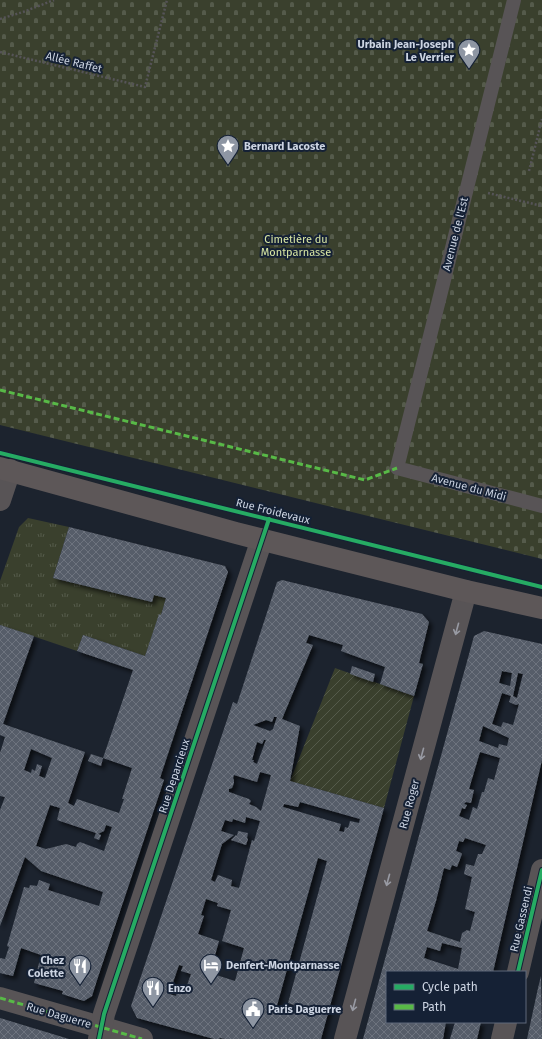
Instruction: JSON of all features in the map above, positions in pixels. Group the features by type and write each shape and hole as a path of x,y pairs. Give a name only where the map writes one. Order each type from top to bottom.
{"main road":[{"path":"5,469 262,539 466,591 542,608"}],"street":[{"path":"0,500 5,469"},
{"name":"Rue Deparcieux","path":"100,1033 104,1014 262,539"},
{"name":"Rue Roger","path":"345,1039 466,591"},
{"name":"Rue Gassendi","path":"518,971 542,870"},
{"name":"Rue Daguerre","path":"0,998 100,1033 142,1039"},
{"path":"502,1039 506,1023"}],"lane":[{"name":"Avenue de l'Est","path":"397,468 514,0"},
{"name":"Avenue du Midi","path":"397,468 542,506"}],"path":[{"path":"0,18 23,12 54,0"},
{"path":"529,171 541,129 542,119"},
{"path":"466,188 542,206"}],"green space":[{"name":"Cimetière du Montparnasse","path":"0,0 542,0 542,559 0,425"},
{"path":"28,518 69,527 53,578 152,602 154,595 166,598 145,656 83,635 77,651 0,625 0,581 19,527"},
{"path":"335,668 414,696 384,808 290,781"}],"building":[{"path":"69,527 225,566 228,572 160,778 164,780 92,996 84,1001 62,994 63,991 34,983 41,955 21,948 13,976 0,973 0,958 5,959 9,947 7,946 24,887 29,888 30,885 37,886 39,880 50,884 48,890 99,906 103,892 41,871 25,857 0,926 0,810 5,797 0,796 0,753 5,737 0,735 0,625 34,636 3,724 85,752 68,803 74,806 77,799 119,813 132,768 103,758 133,670 77,651 83,635 145,656 166,598 154,595 152,602 53,578","holes":["31,749 52,758 45,778 39,776 42,766 37,764 35,771 32,769 31,773 24,770","50,805 60,808 57,820 96,833 94,838 99,840 101,835 98,834 104,831 106,825 112,827 104,851 80,842 76,847 66,844 46,849 36,846"]},
{"path":"282,580 422,614 429,622 419,663 423,664 414,696 380,684 385,667 341,651 343,645 309,635 306,643 313,645 282,719 300,726 290,781 384,808 321,1039 214,1039 137,1018 131,1006 233,702 237,704 277,582","holes":["274,717 277,717 273,729 270,731 253,725 266,720 272,722","264,740 266,740 257,764 253,762 254,760 252,760 257,742 262,744","260,772 271,775 261,811 249,804 251,801 249,799 229,792 229,789 232,788 234,783 234,775 257,782","300,802 360,819 359,823 350,821 348,828 345,827 344,832 339,831 341,824 283,807 284,804 298,807","246,817 260,821 254,841 252,840 239,888 231,886 232,880 218,875 215,882 211,880 222,844 234,835 221,831 225,820 232,822 233,819 245,823","318,858 327,861 288,1003 294,1005 292,1013 276,1009","206,899 218,903 217,906 231,910 222,941 244,948 235,981 210,973 219,941 198,934 204,916 201,915","179,965 183,966 181,971 191,974 186,988 179,986 176,996 169,994"]},
{"path":"484,631 542,644 542,760 493,971 386,971 386,1023 446,1023 443,1039 363,1039 474,636","holes":["502,671 512,673 510,686 499,683","518,673 523,674 517,698 513,696","502,693 511,696 509,702 516,705 519,704 513,725 503,722 501,727 492,724","483,726 509,738 507,746 499,744 498,748 479,741","480,752 500,758 494,780 488,778 477,809 473,807 469,820 459,816 462,808 465,809 467,805 464,804 466,802 471,803 474,790 469,789","465,838 486,845 482,854 478,854 474,866 466,864 464,874 472,877 465,909 475,912 470,931 467,930 462,933 460,942 427,931 444,868 450,870 452,865 457,867 462,854 456,851 459,841 463,842","442,943 462,948 458,969 424,958 427,947 440,951"]},
{"path":"352,666 375,674 373,682 350,674"},
{"path":"91,754 103,758 101,766 88,761"},
{"path":"238,831 248,833 246,845 231,840 236,835 237,836"},
{"path":"541,976 542,1039 527,1039 538,988"},
{"path":"0,1018 69,1039 0,1039"},
{"path":"455,1023 481,1023 477,1039 450,1039"}],"marked path":[{"path":"0,390 365,480 397,468"},
{"path":"0,998 142,1039"}],"cycle path":[{"name":"Rue Froidevaux","path":"0,453 542,587"},
{"name":"Rue Froidevaux","path":"99,1039 104,1014 269,519"},
{"path":"518,971 542,870"}],"place":[{"name":"Urbain Jean-Joseph Le Verrier","path":"469,70"},
{"name":"Bernard Lacoste","path":"228,166"},
{"name":"Denfert-Montparnasse","path":"211,984"},
{"name":"Chez Colette","path":"80,986"},
{"name":"Enzo","path":"153,1008"},
{"name":"Paris Daguerre","path":"253,1028"}]}
